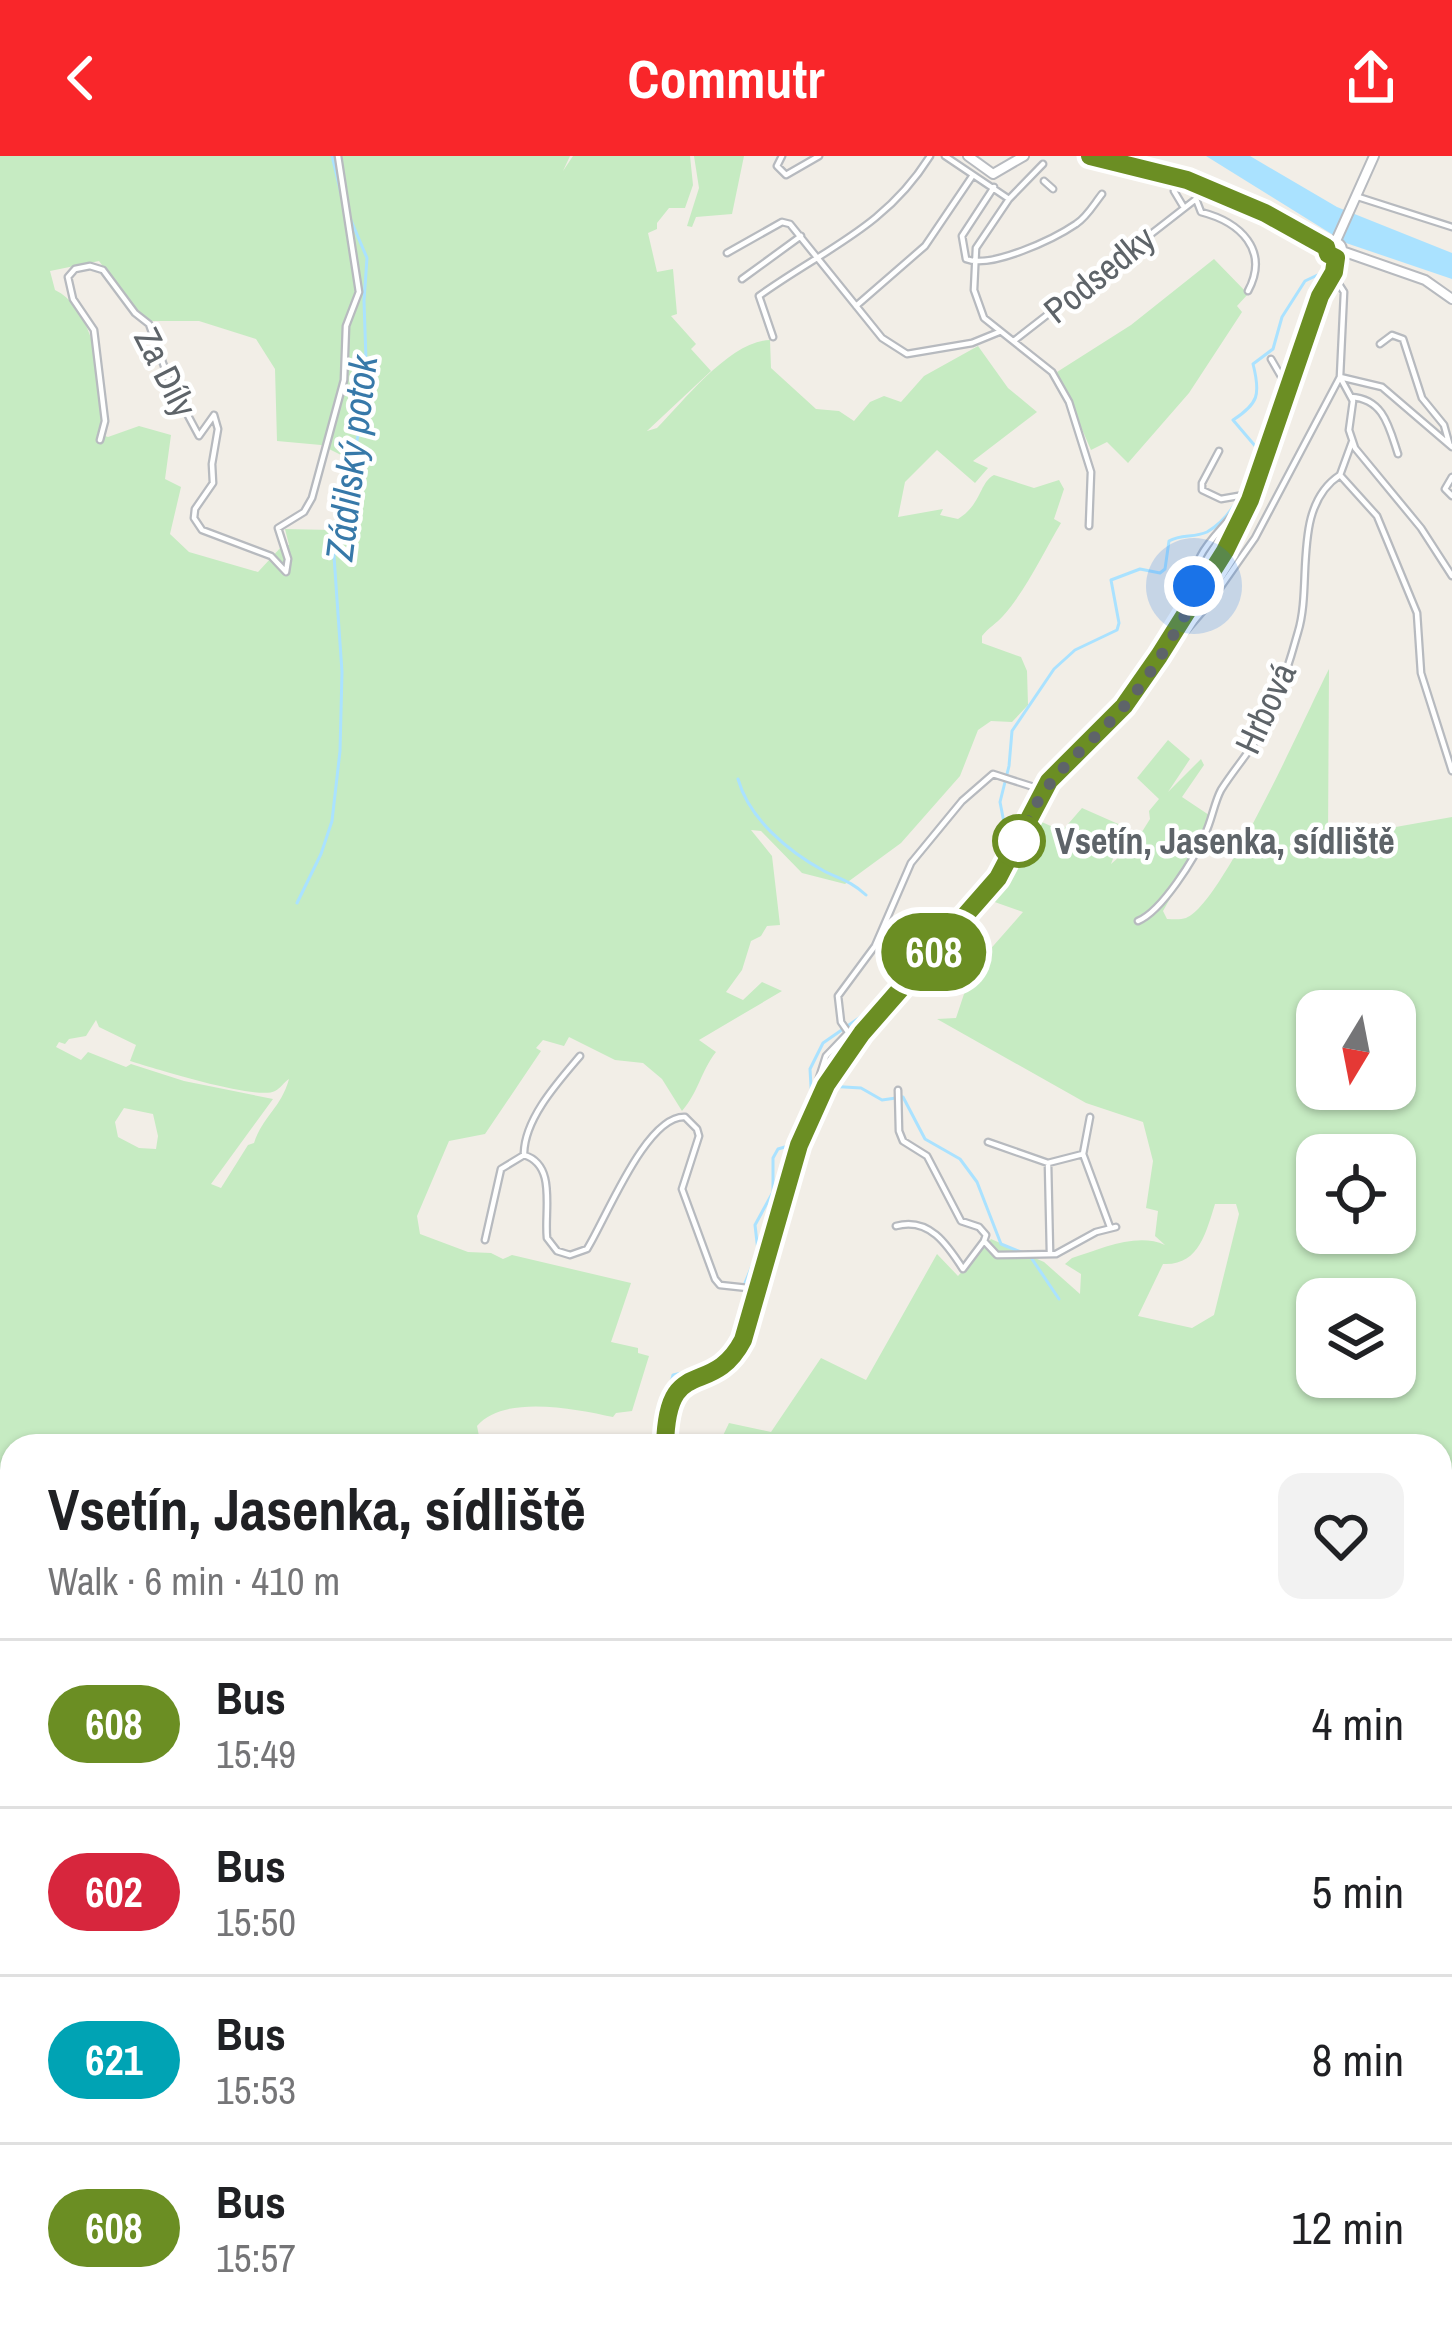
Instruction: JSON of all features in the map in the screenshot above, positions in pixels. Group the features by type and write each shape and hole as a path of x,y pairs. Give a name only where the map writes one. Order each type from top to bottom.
{"street":[{"name":"Za Díly","path":"100,440 105,421 94,330 73,299 68,277 75,268 90,266 103,270 135,314 149,324 169,380 200,436 214,416 218,429 213,483 194,518 202,530 271,556 286,572 288,559 278,528 304,512 312,498 344,380 346,326 359,292 338,156"},
{"path":"782,156 778,168 786,175 819,156"},
{"path":"772,338 759,296 820,259 904,195 930,156"},
{"path":"945,156 1009,200"},
{"path":"968,156 993,174"},
{"path":"993,174 1024,156"},
{"path":"1091,156 1151,168 1204,187 1335,248 1425,280 1452,299"},
{"path":"1198,593 1194,578 1203,551 1242,494 1320,296 1333,275 1335,248 1372,157"},
{"path":"1043,164 1039,176 1009,200 981,236 973,262 974,290 984,318 1052,372 1071,407 1091,472 1089,526"},
{"path":"993,174 994,188 962,236 966,259 973,262 998,260 1082,220 1102,194"},
{"path":"856,306 925,246 974,175"},
{"path":"1039,176 1053,189"},
{"path":"1204,187 1196,200 1203,213 1219,216 1249,238 1256,256 1248,291"},
{"name":"Podsedky","path":"1174,191 1184,206"},
{"name":"Podsedky","path":"1015,340 1196,200"},
{"path":"1353,201 1452,226"},
{"path":"1076,214 1082,220"},
{"path":"727,253 782,222 801,236 882,338 907,354 972,343 999,332"},
{"path":"742,279 801,236"},
{"path":"1172,636 1186,631 1242,558 1340,376 1345,292 1333,275"},
{"path":"1380,344 1391,335 1402,339 1422,398 1444,425 1450,445"},
{"path":"1271,359 1287,378"},
{"path":"1340,376 1351,397 1352,442 1375,477 1421,528 1452,576"},
{"path":"1340,376 1382,387 1450,445"},
{"path":"826,1087 819,1078 823,1061 851,1038 998,878 1043,790 1124,706 1172,636 1225,551 1256,485 1287,378"},
{"path":"1351,397 1378,407 1398,454"},
{"name":"Hrbová","path":"1138,921 1147,917 1182,874 1205,834 1219,794 1267,723 1303,615 1306,545 1314,517 1322,493 1340,475 1352,442"},
{"path":"1220,451 1202,489 1217,499 1242,494"},
{"path":"1340,475 1377,516 1417,613 1421,673 1452,770"},
{"path":"1452,477 1445,489 1452,496"},
{"path":"851,1038 838,1004 841,988 875,946 910,863 962,801 990,776 1000,774 1043,790"},
{"path":"667,1434 674,1394 683,1383 731,1360 743,1340 799,1145 851,1038"},
{"path":"524,1155 525,1136 578,1058 568,1054"},
{"path":"896,1226 909,1222 927,1227 948,1245 963,1269 986,1235 953,1212 944,1183 927,1156 903,1141 898,1090"},
{"path":"524,1155 543,1168 547,1238 557,1251 578,1253 598,1231 611,1201 656,1132 674,1117 690,1120 699,1136 682,1183 684,1196 716,1281 754,1289"},
{"path":"984,1241 997,1255 1050,1253 1113,1227 1083,1154 1090,1117"},
{"path":"988,1142 1048,1163 1083,1154"},
{"path":"484,1240 501,1169 524,1155"},
{"path":"1048,1163 1050,1253"}],"green space":[{"path":"0,156 570,156 563,171 573,156 690,156 693,185 685,208 669,208 657,229 648,233 657,272 673,269 677,314 671,316 696,344 691,349 711,371 647,431 657,428 724,361 739,350 770,340 771,368 816,409 839,411 854,421 870,402 884,396 901,402 924,376 978,346 1008,388 1037,412 973,461 988,468 975,483 937,450 905,482 898,517 943,509 940,515 958,519 994,475 1034,488 1059,480 1064,489 1054,519 1061,523 1020,594 982,636 982,643 1021,657 1027,671 1028,705 1012,722 991,721 978,730 960,776 901,843 845,884 802,873 761,831 751,830 772,856 780,925 767,926 751,941 742,970 726,992 743,1000 762,982 782,991 699,1040 716,1052 682,1111 662,1079 643,1063 615,1060 569,1037 564,1046 543,1040 536,1048 541,1051 485,1134 449,1141 417,1216 420,1234 468,1252 503,1259 512,1255 631,1283 611,1342 638,1348 638,1353 649,1356 632,1411 613,1417 522,1407 489,1416 477,1426 479,1434 0,1434","holes":["99,261 135,310 151,321 199,321 256,339 275,369 277,441 321,445 349,459 332,530 285,529 289,545 283,545 258,572 189,552 170,534 181,487 165,479 171,435 139,426 108,437 99,434 102,397 96,354 80,315 55,290 50,271","96,1020 99,1027 136,1045 130,1061 248,1092 275,1091 289,1079 254,1143 248,1145 221,1188 211,1184 273,1099 184,1081 131,1064 126,1067 88,1052 81,1060 56,1047 59,1042 86,1036","124,1108 153,1114 156,1149 139,1148 118,1137 115,1122"]},
{"path":"694,156 744,156 732,214 696,217 692,227 687,226 699,188"},
{"path":"1214,259 1248,294 1237,306 1242,312 1189,393 1128,463 1107,442 1091,450 1057,372 1131,325"},
{"path":"1329,669 1328,839 1452,817 1452,1434 724,1434 729,1423 771,1432 821,1358 866,1380 937,1254 958,1276 991,1239 1044,1262 1080,1294 1081,1274 1065,1264 1072,1258 1131,1241 1165,1245 1155,1236 1158,1211 1146,1208 1153,1161 1143,1122 1086,1103 937,1019 956,1018 972,970 1023,912 989,900 1029,847 1026,841 1035,819 1062,831 1082,808 1125,827 1111,864 1135,843 1150,819 1149,811 1159,799 1137,778 1168,740 1190,759 1168,792 1201,759 1204,765 1182,797 1215,819 1163,911 1167,919 1186,918 1202,905 1241,845","holes":["1215,1204 1236,1204 1239,1214 1214,1315 1192,1328 1138,1316 1163,1264 1185,1259 1199,1245"]}],"water":[{"path":"1206,156 1250,156 1337,207 1452,253 1452,279 1346,243"}],"waterway":[{"name":"Zádilský potok","path":"332,156 345,210"},
{"name":"Zádilský potok","path":"297,903 332,821 340,751 342,672 334,556 367,390 367,258 350,218"},
{"path":"812,1104 810,1069 823,1043 859,1018 907,971 995,869 1006,833 1000,802 1012,731 1054,669 1075,650 1117,630 1111,580 1140,569 1160,573 1165,569 1169,541 1207,532 1233,506 1246,483 1256,447 1233,420 1255,398 1253,364 1273,349 1282,317 1305,281 1328,270"},
{"path":"738,779 751,808 784,844 866,895"},
{"path":"811,1085 861,1088 882,1100 903,1097 925,1139 960,1159 977,1182 1001,1244 1021,1252"},
{"path":"660,1434 673,1375 716,1365 735,1345 746,1308 745,1283 758,1251 755,1225 773,1192 773,1158 778,1149 799,1143"},
{"path":"1030,1256 1059,1299"}],"bus line":[{"name":"608","path":"666,1434 676,1390 724,1366 743,1340 799,1145 832,1076 881,1010 998,878 1046,786 1135,693 1225,551 1256,485 1320,296 1336,269 1336,258 1326,247 1224,194 1142,166 1090,156"}],"place":[{"name":"Vsetín, Jasenka, sídliště","path":"1019,841"}],"route":[{"path":"1019,841 1053,776 1142,684 1198,593 1194,586"}]}
